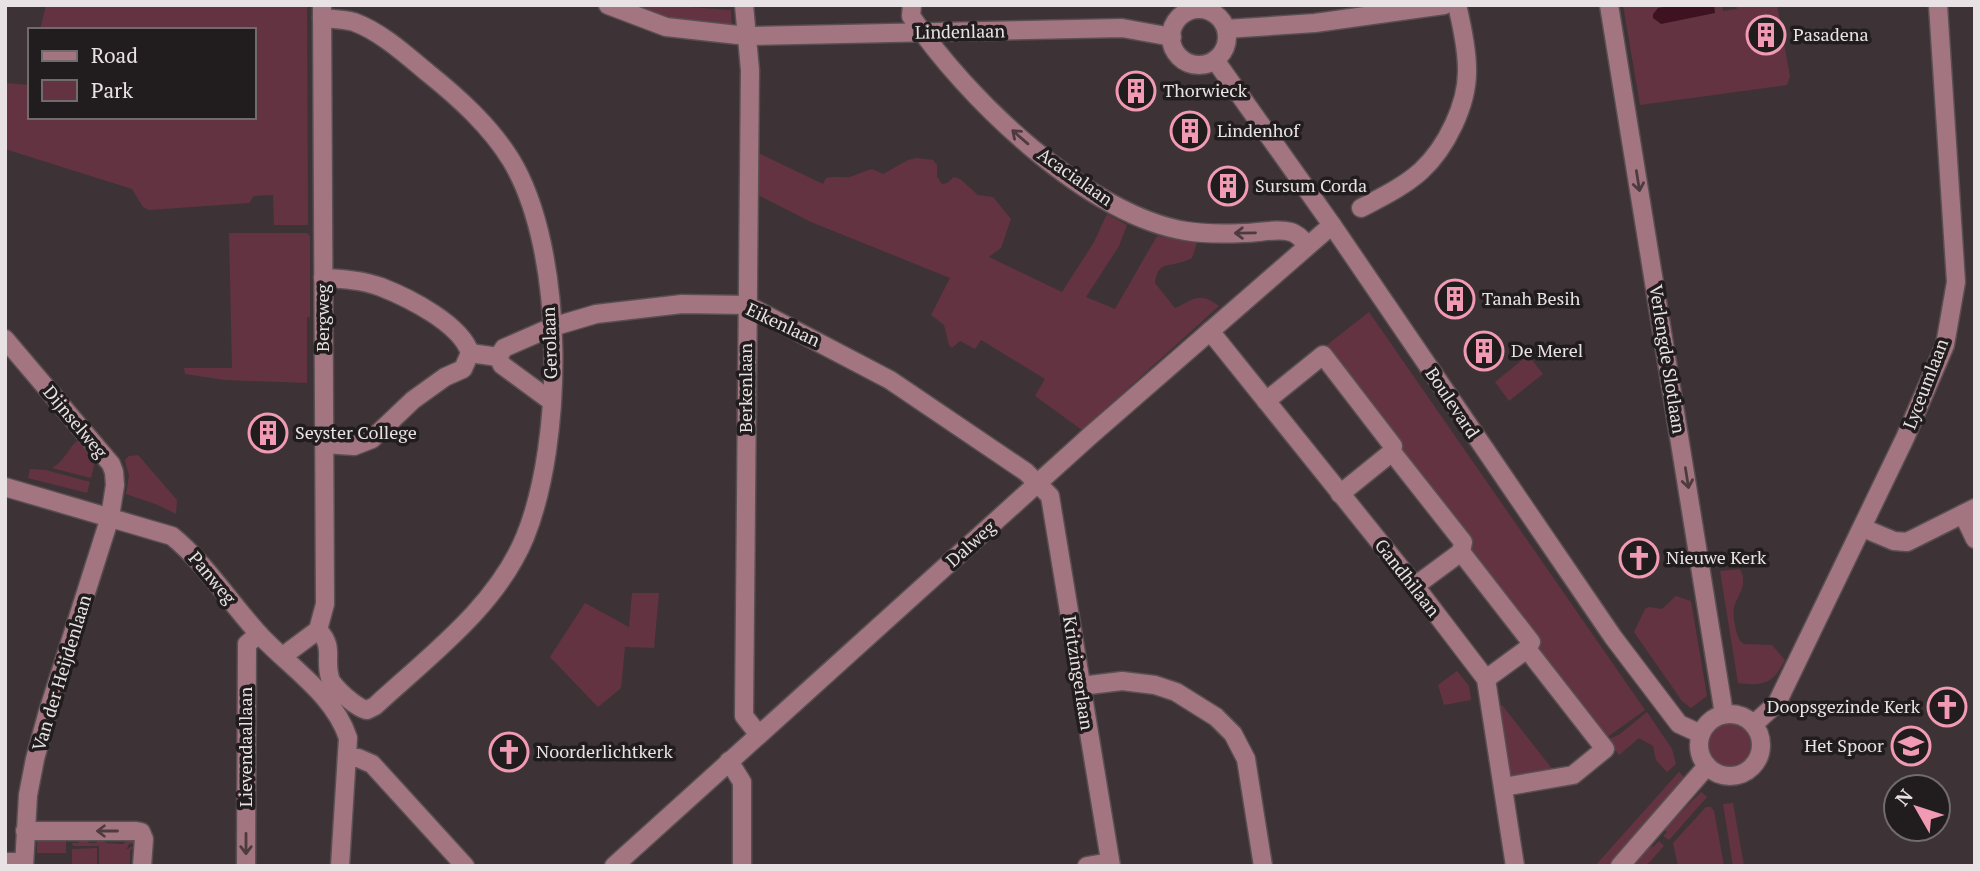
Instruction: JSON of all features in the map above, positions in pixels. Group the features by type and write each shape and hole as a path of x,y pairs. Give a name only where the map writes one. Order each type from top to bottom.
{"street":[{"name":"Lindenlaan","path":"608,5 666,27 747,36 1122,28 1172,37"},
{"name":"Berkenlaan","path":"744,5 750,69 744,716 759,735"},
{"name":"Acacialaan","path":"912,5 911,16 957,74 1015,133 1063,173 1096,196 1140,219 1186,231 1244,233 1284,230 1296,233 1307,245"},
{"path":"1226,29 1315,23 1444,5"},
{"path":"1361,208 1395,190 1422,170 1455,121 1467,71 1464,35 1457,5"},
{"name":"Verlengde Slotlaan","path":"1609,5 1724,714"},
{"name":"Lyceumlaan","path":"1754,724 1777,703 1863,528 1945,345 1956,282 1938,5"},
{"path":"1180,10 1206,10 1220,18 1226,29 1226,45 1215,60 1200,64 1186,61 1175,51 1172,37 1180,10"},
{"name":"Bergweg","path":"318,630 325,604 322,11"},
{"name":"Gerolaan","path":"318,630 328,643 330,678 333,683 358,707 368,710 466,622 505,574 524,538 538,498 547,452 552,327 546,265 539,230 529,196 500,144 486,126 441,83 374,32 322,11"},
{"name":"Boulevard","path":"1215,60 1332,225 1613,637 1679,724 1701,734"},
{"name":"Dalweg","path":"614,866 1038,483 1332,225"},
{"path":"323,278 360,281 381,287 423,307 458,332 470,353 463,369 445,377 413,400 372,439 354,446 324,444"},
{"name":"Eikenlaan","path":"498,356 504,348 552,327 596,314 682,304 747,305 890,380 1026,472 1038,483"},
{"name":"Gandhilaan","path":"1210,331 1415,586 1486,679 1515,866"},
{"name":"Dijnselweg","path":"5,338 111,464 115,485 110,517"},
{"path":"470,353 498,356 502,365 551,401"},
{"path":"1266,401 1323,355 1393,446 1392,452 1339,494"},
{"path":"1392,452 1463,542 1461,552 1415,586"},
{"name":"Kritzingerlaan","path":"1038,483 1050,496 1110,864"},
{"name":"Panweg","path":"5,487 172,536 188,549 259,634 342,720 348,738 340,866"},
{"path":"1863,528 1894,541 1907,542 1969,511 1975,539"},
{"name":"Van der Heijdenlaan","path":"24,864 28,795 47,715 110,517"},
{"path":"1461,552 1531,642 1527,649 1486,679"},
{"path":"283,656 318,630"},
{"name":"Lievendaallaan","path":"246,866 247,644 259,634"},
{"path":"1503,787 1573,775 1605,750 1527,649"},
{"path":"1081,686 1122,681 1155,685 1176,692 1216,717 1233,734 1246,759 1263,866"},
{"path":"1724,714 1743,716 1754,724 1762,747 1759,758 1749,770 1731,776 1721,775 1707,766 1700,751 1701,734 1710,721 1724,714"},
{"path":"347,758 358,758 372,764 466,866"},
{"path":"730,761 742,782 742,866"},
{"path":"1619,866 1707,766"},
{"path":"25,831 141,832 144,839 142,866"},
{"path":"5,862 24,864"},
{"path":"1087,866 1110,864"}],"green space":[{"path":"46,5 307,5 308,225 274,225 273,195 254,196 249,203 149,210 143,207 132,189 5,149 5,83 28,85 28,119 256,119 256,28 40,28"},
{"path":"627,5 731,10 732,29 659,18"},
{"path":"1623,5 1676,5 1658,8 1715,13 1714,5 1722,5 1723,11 1737,9 1736,5 1777,5 1790,76 1787,85 1640,105"},
{"path":"756,152 823,184 826,178 849,177 872,169 883,174 917,158 933,160 937,165 937,177 942,184 954,177 960,179 978,195 993,197 1011,219 1001,248 989,257 1062,292 1094,242 1107,214 1127,225 1119,246 1086,297 1115,309 1157,236 1197,243 1192,258 1163,267 1159,270 1155,283 1175,308 1197,298 1207,299 1219,306 1082,430 1035,396 1045,379 981,340 975,349 960,341 952,348 949,345 944,325 931,315 950,278 811,222 756,194"},
{"path":"229,233 307,233 310,236 307,383 225,380 185,374 184,368 232,368"},
{"path":"1369,312 1645,710 1606,738 1535,653 1323,348"},
{"path":"1528,355 1543,374 1509,401 1495,382"},
{"path":"79,439 96,458 91,478 52,468"},
{"path":"138,455 177,500 176,514 126,494 129,476 125,460 129,456"},
{"path":"30,469 46,470 90,482 87,493 28,478"},
{"path":"1740,569 1743,584 1734,611 1740,641 1744,644 1772,645 1785,660 1767,682 1738,683 1720,571"},
{"path":"632,593 659,593 654,648 625,647 621,688 598,707 550,657 585,603 629,627"},
{"path":"1676,596 1691,601 1707,696 1691,708 1682,701 1634,632 1645,609 1662,609"},
{"path":"1457,671 1469,686 1471,700 1444,705 1438,685"},
{"path":"1502,705 1553,770 1511,777 1507,772 1497,710"},
{"path":"1647,712 1672,749 1676,764 1667,772 1656,760 1653,746 1639,738 1619,755 1607,740 1620,734"},
{"path":"1731,723 1747,729 1753,745 1747,761 1731,767 1715,761 1709,745 1715,729"},
{"path":"1679,772 1684,777 1608,866 1595,866"},
{"path":"1701,792 1707,797 1669,840 1663,836 1667,832 1664,829"},
{"path":"1733,803 1744,866 1733,866 1723,804"},
{"path":"1706,807 1711,807 1714,811 1724,866 1678,866 1673,843"},
{"path":"37,835 66,839 66,853 37,853"},
{"path":"86,835 90,835 87,840 89,843 96,843 103,836 108,836 104,840 106,843 123,844 133,836 139,843 129,844 126,850 131,847 138,847 138,853 133,848 130,851 130,866 99,866 99,846 73,846 72,843 78,843"},
{"path":"1659,841 1664,846 1646,866 1632,866 1650,845 1653,847"},
{"path":"97,848 97,866 72,866 72,849"}],"shaded area":[{"path":"1714,5 1715,13 1661,24 1653,18 1658,8"}],"place":[{"name":"Pasadena","path":"1766,35"},
{"name":"Thorwieck","path":"1136,91"},
{"name":"Lindenhof","path":"1190,131"},
{"name":"Sursum Corda","path":"1228,186"},
{"name":"Tanah Besih","path":"1455,299"},
{"name":"De Merel","path":"1484,351"},
{"name":"Seyster College","path":"268,433"},
{"name":"Nieuwe Kerk","path":"1639,558"},
{"name":"Doopsgezinde Kerk","path":"1947,707"},
{"name":"Het Spoor","path":"1911,746"},
{"name":"Noorderlichtkerk","path":"509,752"}]}
